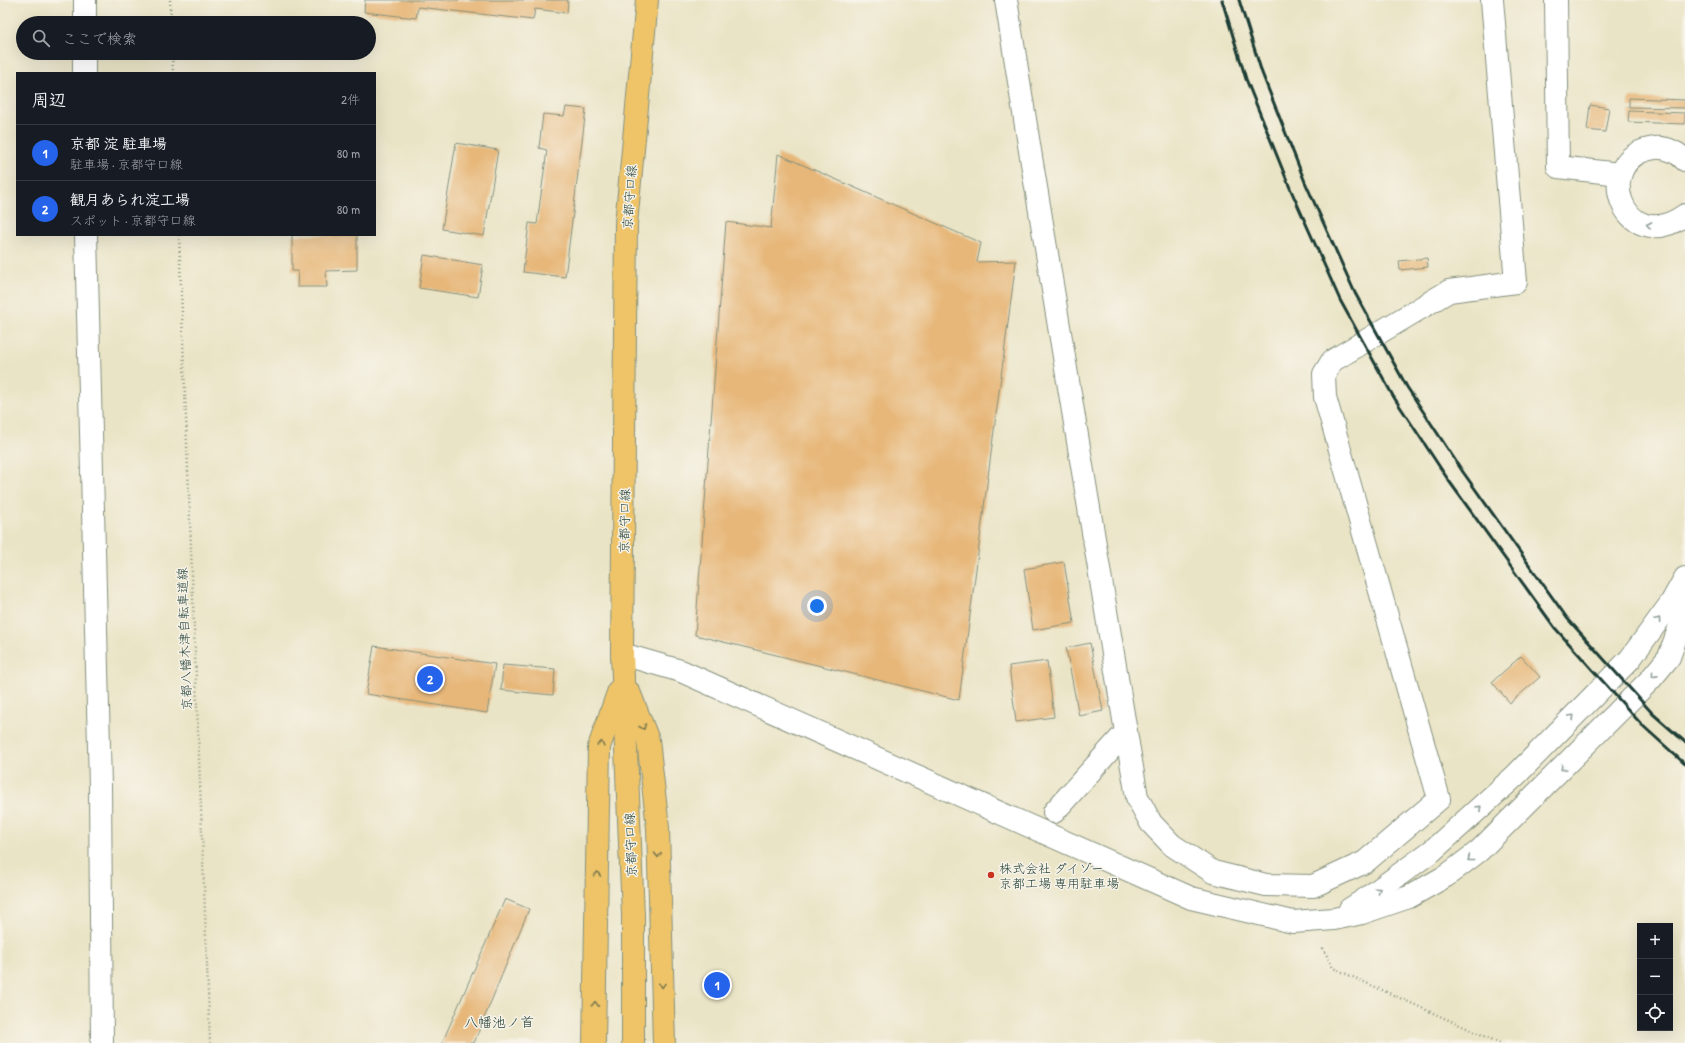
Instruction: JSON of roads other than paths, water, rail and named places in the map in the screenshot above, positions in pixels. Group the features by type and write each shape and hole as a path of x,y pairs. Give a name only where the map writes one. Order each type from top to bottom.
{"main road":[{"name":"京都守口線","path":"633,1043 633,915 622,654 626,224 647,0"},
{"path":"594,1043 599,747 623,678"},
{"path":"623,678 648,740 658,828 664,1043"}],"street":[{"path":"85,16 86,0"},
{"path":"1006,0 1137,797 1151,823 1172,844 1214,872 1266,885 1314,886 1365,862 1439,799 1325,397 1324,374 1332,361 1449,291 1516,282 1492,0"},
{"path":"1556,0 1558,167 1620,174"},
{"path":"84,60 84,72"},
{"path":"1682,221 1664,226 1652,226 1641,223 1631,217 1624,208 1619,198 1618,186 1620,174 1626,163 1636,154 1647,149 1660,148 1672,151 1685,160"},
{"path":"86,236 100,786 102,1043"},
{"path":"1334,919 1370,896 1433,850 1515,776 1630,659 1671,603 1685,578"},
{"path":"622,654 681,670 1191,898 1293,922 1334,919 1362,913 1409,897 1446,876 1479,851 1650,680 1669,657 1680,626 1685,602"},
{"path":"1054,812 1126,732"}],"railway":[{"path":"1222,0 1246,79 1290,188 1340,300 1393,396 1449,481 1555,628 1642,725 1685,764"},
{"path":"1239,0 1262,73 1305,182 1355,293 1407,387 1463,472 1567,618 1653,714 1685,742"}],"place":[{"name":"観月あられ淀工場","path":"430,679"},
{"name":"株式会社 ダイゾー 京都工場 専用駐車場","path":"991,875"},
{"name":"京都 淀 駐車場","path":"717,985"}],"district":[{"name":"八幡池ノ首","path":"499,1022"}]}
